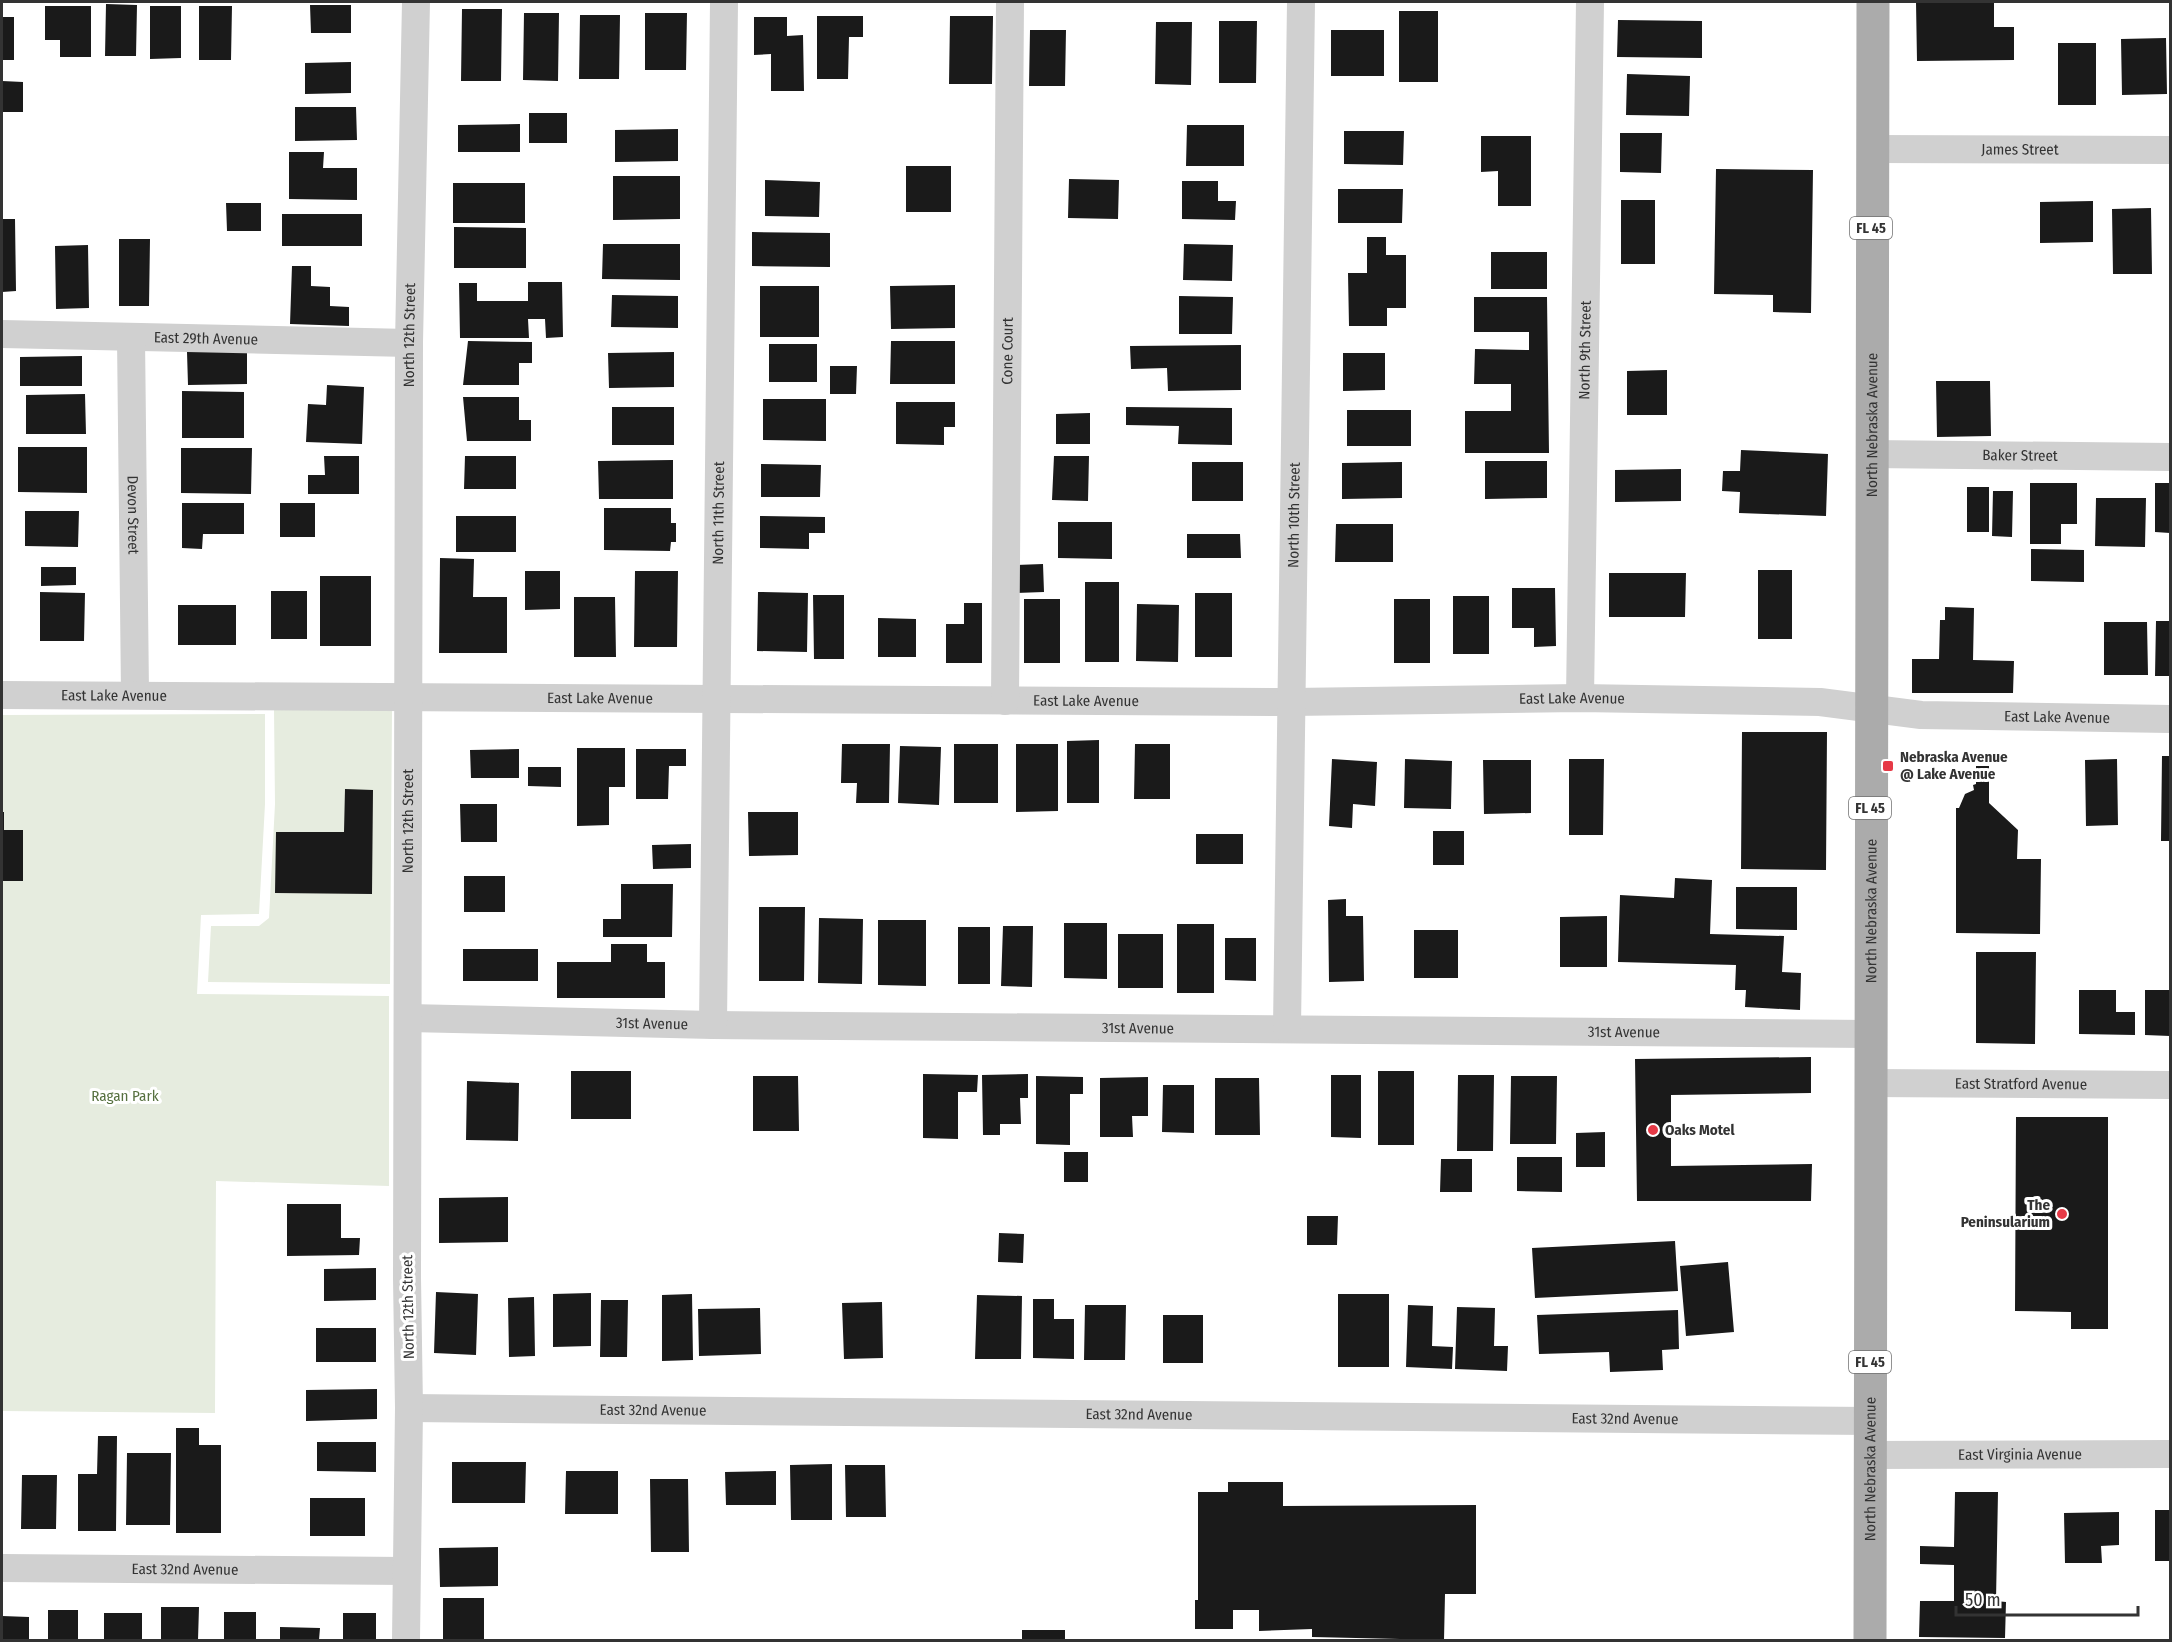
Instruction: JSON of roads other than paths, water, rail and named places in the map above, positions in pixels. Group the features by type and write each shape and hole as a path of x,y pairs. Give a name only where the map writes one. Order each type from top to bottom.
{"main road":[{"name":"North Nebraska Avenue","path":"1870,1641 1870,454 1873,2"}],"street":[{"name":"North 12th Street","path":"406,1641 409,1408 409,343 416,2"},
{"name":"North 11th Street","path":"713,1025 724,2"},
{"name":"Cone Court","path":"1005,701 1010,2"},
{"name":"North 10th Street","path":"1287,1028 1301,2"},
{"name":"North 9th Street","path":"1580,698 1590,2"},
{"name":"James Street","path":"1872,149 2170,150"},
{"name":"East 29th Avenue","path":"2,334 409,343"},
{"name":"Devon Street","path":"131,338 135,693"},
{"name":"Baker Street","path":"1870,454 2170,456"},
{"name":"East Lake Avenue","path":"2,695 135,693 1293,702 1580,698 1820,702 1921,715 2170,719"},
{"name":"31st Avenue","path":"408,1018 713,1025 1869,1034"},
{"name":"East Stratford Avenue","path":"1869,1083 2170,1085"},
{"name":"East 32nd Avenue","path":"409,1408 1870,1421"},
{"name":"East Virginia Avenue","path":"1870,1455 2170,1454"},
{"name":"East 32nd Avenue","path":"2,1569 406,1571"}],"place":[{"name":"Nebraska Avenue @ Lake Avenue","path":"1888,766"},
{"name":"Oaks Motel","path":"1653,1130"},
{"name":"The Peninsularium","path":"2062,1214"}],"park label":[{"name":"Ragan Park","path":"125,1096"}]}
